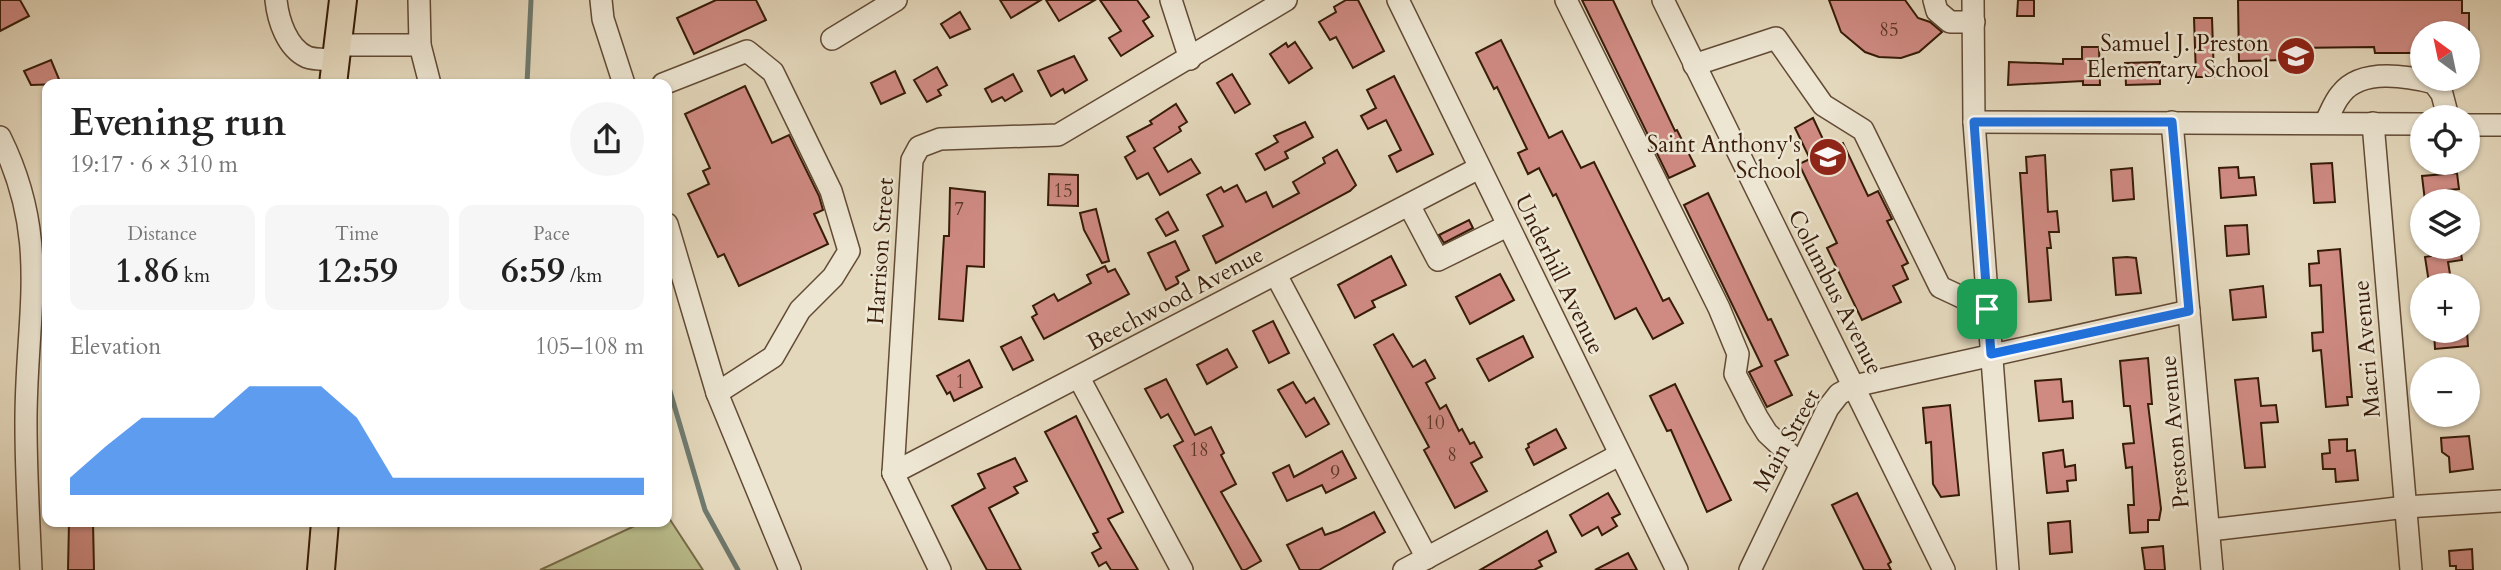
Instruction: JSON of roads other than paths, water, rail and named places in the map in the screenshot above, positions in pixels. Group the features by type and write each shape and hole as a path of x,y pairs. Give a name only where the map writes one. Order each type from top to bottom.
{"main road":[{"path":"335,63 343,0"},
{"path":"321,570 325,527"}],"street":[{"path":"276,0 278,16 293,48 308,58 335,63 421,45"},
{"path":"419,0 421,45 429,79"},
{"path":"601,0 603,19 622,79"},
{"path":"832,39 896,0"},
{"path":"1171,0 1190,59"},
{"name":"Harrison Street","path":"893,472 912,160 919,147 940,139 1058,135 1286,0"},
{"name":"Underhill Avenue","path":"1398,0 1676,570"},
{"path":"1566,0 1719,308 1738,355 1735,374 1766,433 1800,464"},
{"name":"Columbus Avenue","path":"1663,0 1944,570"},
{"path":"1934,0 1937,11 1950,22 1974,22"},
{"path":"1973,0 1974,122 2008,570"},
{"path":"1694,65 1776,38 1823,105 1863,130 1940,287 1987,309"},
{"path":"672,80 747,51 773,72 831,191 849,251 833,277 800,310 773,358 717,393"},
{"path":"2325,123 2342,93 2358,80 2406,76 2434,83 2442,94 2445,105"},
{"path":"1974,122 2410,124"},
{"name":"Preston Avenue","path":"2172,122 2212,570"},
{"name":"Macri Avenue","path":"2373,123 2411,570"},
{"path":"2480,125 2501,125"},
{"path":"0,137 16,169 32,236 33,282 26,425 31,570"},
{"name":"Beechwood Avenue","path":"893,472 1079,378 1479,168"},
{"path":"1409,205 1438,260 1507,226"},
{"path":"672,241 717,393 790,570"},
{"path":"1276,275 1427,558"},
{"name":"Main Street","path":"1750,570 1828,408 1839,394 1854,386 2189,311"},
{"path":"1079,378 1182,570"},
{"path":"1404,570 1619,455"},
{"path":"893,472 940,570"},
{"path":"2210,530 2406,508 2501,501"}],"waterway":[{"path":"527,79 531,0"},
{"path":"672,398 705,510 738,570"}],"place":[{"name":"Samuel J. Preston Elementary School","path":"2296,56"},
{"name":"Saint Anthony's School","path":"1828,157"}]}
